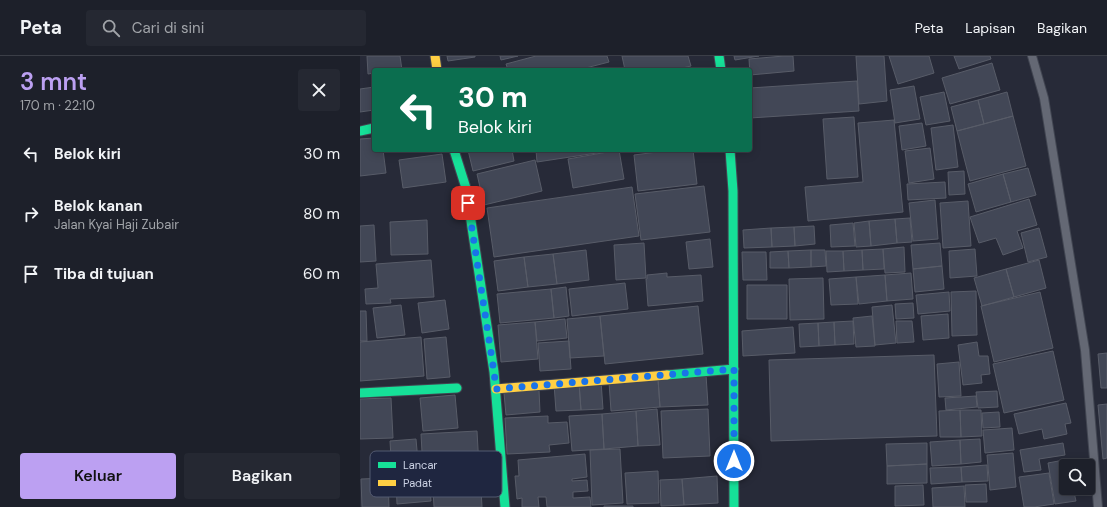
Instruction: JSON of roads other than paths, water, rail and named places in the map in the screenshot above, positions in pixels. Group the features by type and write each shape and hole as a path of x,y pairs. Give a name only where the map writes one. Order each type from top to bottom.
{"street":[{"path":"435,56 437,68"},
{"path":"719,56 721,68"},
{"path":"360,131 372,128"},
{"path":"455,152 466,188 494,372 501,451"},
{"path":"730,152 733,191 734,507"},
{"path":"496,389 734,369"},
{"path":"360,393 457,388"},
{"path":"502,468 505,507"}],"lane":[{"path":"1032,56 1044,98 1085,350 1098,507"}]}
